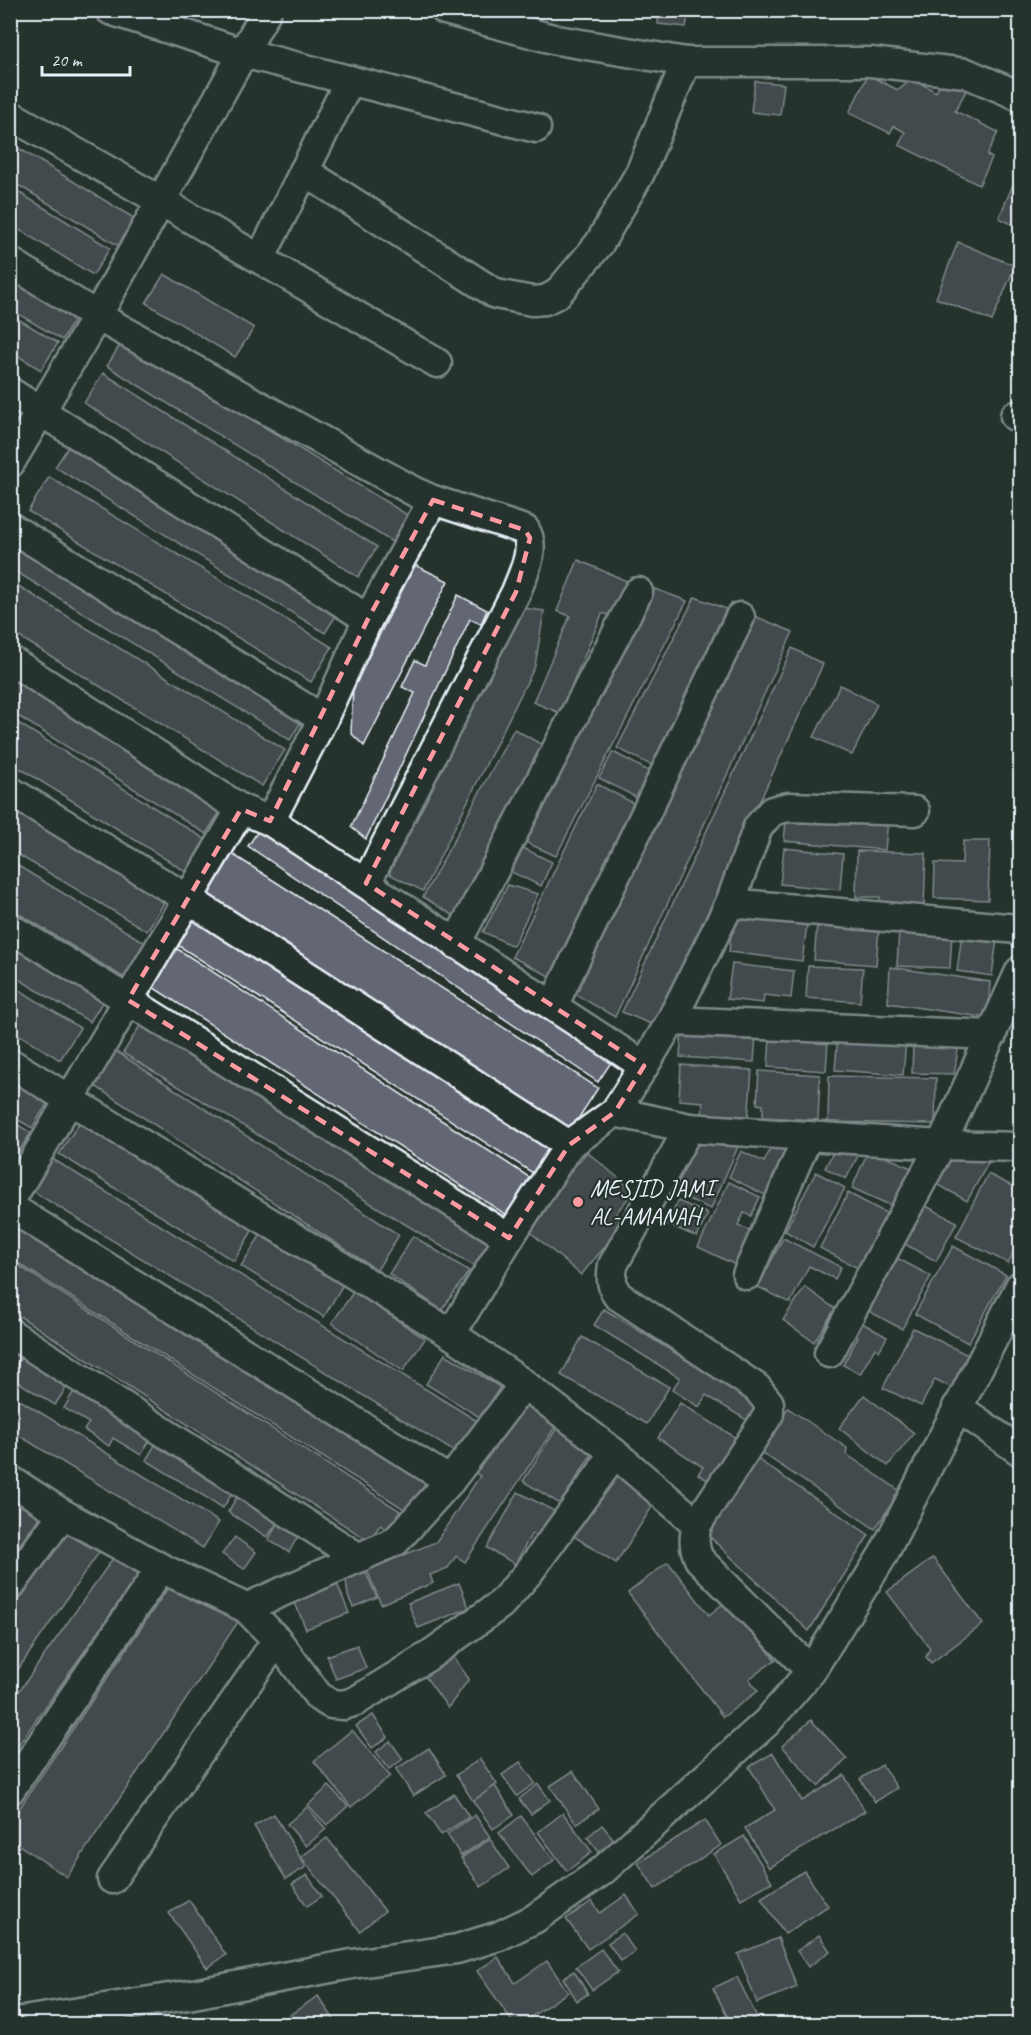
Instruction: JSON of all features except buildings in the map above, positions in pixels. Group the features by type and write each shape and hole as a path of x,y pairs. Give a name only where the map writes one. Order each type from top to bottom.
{"street":[{"path":"110,10 243,53 536,128"},
{"path":"10,463 97,316 267,10"},
{"path":"445,10 557,40 686,62 871,62 966,73 1020,96"},
{"path":"304,171 496,294 532,301 545,300 557,294 599,244 640,173 686,62"},
{"path":"260,259 350,80"},
{"path":"10,115 437,363"},
{"path":"10,262 97,316 405,486 432,500 525,530 530,538 531,549 516,592 366,883"},
{"path":"10,392 368,619"},
{"path":"270,821 323,719 368,619 432,500"},
{"path":"10,527 323,719"},
{"path":"456,944 638,592"},
{"path":"553,1006 740,617"},
{"path":"10,660 241,809 270,821 644,1066"},
{"path":"10,791 188,899 569,1145"},
{"path":"452,1334 509,1238 569,1145 615,1112 644,1066 671,1020 730,903 758,827 772,811 788,807 915,811"},
{"path":"10,1200 241,809"},
{"path":"730,903 1018,929 1020,932"},
{"path":"10,928 509,1238"},
{"path":"829,1353 941,1145 1020,971"},
{"path":"671,1020 992,1035"},
{"path":"10,1063 452,1334 524,1384 613,1452 697,1524"},
{"path":"615,1112 689,1128 941,1145 1020,1147"},
{"path":"689,1128 614,1265 612,1286 617,1295 758,1388 769,1403 769,1414 697,1524 694,1537 695,1549 699,1558 812,1671"},
{"path":"747,1275 808,1136"},
{"path":"10,1207 450,1481"},
{"path":"21,2022 188,1995 352,1964 457,1949 499,1936 534,1919 602,1871 767,1722 812,1671 883,1555 1020,1286"},
{"path":"10,1334 359,1558"},
{"path":"246,1608 396,1540 450,1481 524,1384"},
{"path":"957,1407 1020,1451"},
{"path":"10,1480 63,1514 161,1568 246,1608 277,1640 319,1697 331,1704 344,1705 356,1701 427,1657 501,1604 529,1572 601,1473 613,1452"},
{"path":"10,1586 63,1514"},
{"path":"10,1790 161,1568"},
{"path":"112,1879 277,1640"}],"highlighted area":[{"path":"433,500 525,530 530,538 516,592 366,883 644,1066 615,1112 569,1145 509,1238 128,1000 241,809 270,821 368,619"}],"place":[{"name":"MESJID JAMI AL-AMANAH","path":"578,1202"}]}
